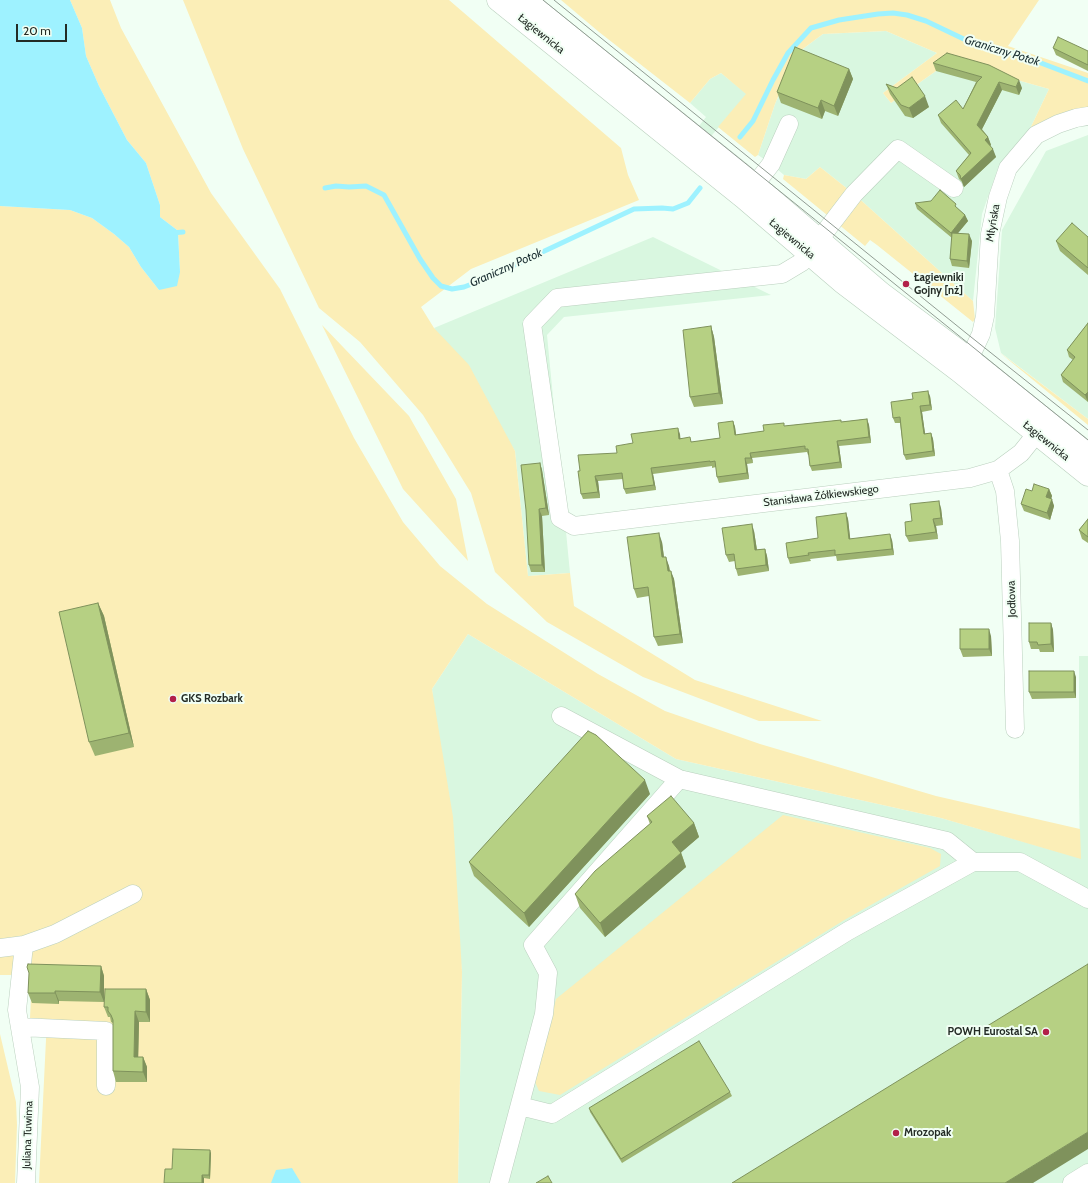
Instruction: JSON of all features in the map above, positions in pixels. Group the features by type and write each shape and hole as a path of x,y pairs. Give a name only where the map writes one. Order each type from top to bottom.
{"main road":[{"name":"Łagiewnicka","path":"498,0 749,192"},
{"name":"Łagiewnicka","path":"525,0 814,246 852,269 1041,427 1088,475"},
{"name":"Łagiewnicka","path":"1041,427 1088,454"}],"street":[{"name":"Młyńska","path":"964,364 981,334 985,316 990,234 998,197 1008,168 1036,135 1058,124 1088,116"},
{"path":"749,192 771,164 789,124"},
{"path":"814,246 854,194 898,150 954,188"},
{"name":"Stanisława Żółkiewskiego","path":"814,246 802,262 782,274 557,298 532,324 560,518 574,526 970,478 998,470 1021,453 1041,427"},
{"name":"Jodłowa","path":"998,470 1005,491 1010,542 1015,729"},
{"path":"561,716 679,780 947,841 973,862"},
{"path":"499,1183 544,1014 548,973 533,945 679,780"},
{"path":"520,1106 552,1114 848,931 973,862 1020,862 1088,899"},
{"path":"0,948 24,945 55,934 133,894"},
{"name":"Juliana Tuwima","path":"24,945 17,1010 30,1087 26,1183"},
{"path":"20,1027 106,1031 106,1086"},
{"path":"1072,1183 1088,1173"}],"shaded area":[{"path":"70,0 110,0 121,28 211,193 280,289 354,438 403,522 440,566 487,604 598,674 665,711 760,744 936,796 1080,829 1081,859 941,818 676,759 468,634 432,689 453,817 462,972 458,1183 39,1183 47,1019 30,1018 32,977 16,967 12,975 0,975 0,206 70,210 92,218 129,247 141,267 159,290 180,272 177,230 160,217 160,205 146,163 127,140 99,86 86,56 82,28"},
{"path":"183,0 449,0 621,148 628,175 639,200 471,269 421,307 434,328 469,365 515,451 528,576 570,573 574,606 695,680 822,721 759,721 643,677 547,622 495,572 471,493 423,415 360,342 319,308 243,149"},
{"path":"561,0 1039,0 1008,46 1088,73 1088,109 1028,133 1049,89 950,61 891,103 883,93 937,53 886,31 823,34 796,54 775,104 758,155 755,157 718,127 746,94 721,73 710,79 690,103 599,32"},
{"path":"886,31 937,53 883,93 891,103 950,61 1049,89 1028,133 998,168 982,214 973,301 854,194 820,167 806,179 784,175 758,155 775,104 796,54 823,34"},
{"path":"721,73 747,94 707,141 695,131 706,117 690,103 710,79"},
{"path":"1088,135 1088,419 1001,353 995,328 1002,230 1046,151"},
{"path":"820,167 854,194 973,301 975,319 973,322 870,240 865,246 783,179 784,175 806,179"},
{"path":"653,237 771,295 564,317 547,335 570,573 528,576 515,451 434,328"},
{"path":"322,325 409,416 456,499 468,561 403,489"},
{"path":"999,352 1088,419 1088,425"},
{"path":"468,634 676,759 941,818 1080,858 1079,656 1088,656 1088,1183 458,1183 462,972 432,689"},
{"path":"783,815 930,848 941,854 940,866 846,919 560,1095 539,1091 535,1082 556,999"},
{"path":"0,1034 16,1102 17,1125 15,1183 0,1183"}],"water":[{"path":"0,0 70,0 82,28 86,56 99,86 127,140 146,163 160,205 160,217 177,230 180,272 177,286 159,290 141,267 129,247 92,218 70,210 0,206"},
{"path":"292,1168 301,1183 271,1183 276,1170"}],"building":[{"path":"1058,37 1088,51 1088,65 1053,48"},
{"path":"795,47 849,69 834,106 821,100 818,108 777,92"},
{"path":"947,53 989,65 1019,80 1016,87 999,82 977,125 988,137 985,140 993,149 961,179 960,175 956,171 971,153 938,115 956,100 963,109 977,82 982,77 933,63"},
{"path":"912,77 925,96 909,108 901,105 886,84 897,88"},
{"path":"940,190 956,204 955,206 965,215 951,233 915,203 931,201"},
{"path":"1072,223 1088,237 1088,268 1056,241"},
{"path":"952,233 969,234 967,261 950,259"},
{"path":"1088,323 1088,392 1085,395 1061,375 1075,357 1067,350"},
{"path":"711,326 719,393 690,397 683,330"},
{"path":"928,391 930,405 920,406 924,434 931,433 933,451 904,455 900,417 893,418 891,402 913,399 912,393"},
{"path":"867,419 869,437 837,441 840,462 810,466 808,449 805,449 805,446 750,453 751,458 745,458 747,473 717,477 715,461 651,468 654,485 624,489 622,473 595,476 598,492 581,494 578,471 580,471 578,455 617,453 616,446 633,443 631,434 678,428 679,439 690,437 691,442 720,438 718,423 733,421 735,435 764,431 763,425 784,423 784,426"},
{"path":"540,463 546,508 539,509 542,565 529,565 526,510 521,465"},
{"path":"1034,484 1049,489 1046,497 1052,499 1047,513 1021,504 1026,489 1032,491"},
{"path":"939,501 941,518 933,519 936,532 906,536 905,522 912,521 910,504"},
{"path":"846,513 849,539 890,534 892,549 835,555 835,550 808,553 809,555 788,558 786,543 818,538 816,517"},
{"path":"1088,519 1088,537 1079,530"},
{"path":"752,524 755,550 765,549 766,565 736,569 734,554 726,555 722,528"},
{"path":"659,533 662,557 666,557 668,571 671,571 680,634 654,637 648,587 634,589 627,537"},
{"path":"98,603 129,733 89,742 59,612"},
{"path":"1029,623 1051,623 1051,644 1038,645 1037,642 1029,642"},
{"path":"960,629 989,629 989,649 960,649"},
{"path":"1029,671 1074,671 1074,692 1029,692"},
{"path":"588,731 596,735 645,780 524,913 469,862"},
{"path":"671,796 694,823 672,842 681,853 600,923 575,894 595,871 652,822 647,816"},
{"path":"28,964 101,966 100,992 55,991 55,993 28,993"},
{"path":"1088,964 1088,1132 1005,1183 732,1183"},
{"path":"105,989 146,989 146,1012 135,1011 134,1057 143,1057 143,1072 113,1071 113,1020 108,1011 108,1007 104,1007"},
{"path":"699,1041 730,1092 621,1159 589,1108"},
{"path":"173,1149 210,1150 209,1175 202,1175 202,1183 164,1183 165,1169 172,1169"},
{"path":"548,1176 552,1183 536,1183"}],"waterway":[{"name":"Graniczny Potok","path":"740,137 753,121 788,53 811,28 839,20 878,14 893,13 907,15 926,21 970,42 1020,55 1088,81"},
{"name":"Graniczny Potok","path":"325,188 336,186 366,186 384,195 420,259 433,278 441,286 452,289 464,287 487,278 634,209 673,209 688,203 700,188"},
{"name":"Graniczny Potok","path":"172,233 183,232"}],"tram line":[{"path":"543,0 1088,440"},
{"path":"554,0 1088,430"}],"place":[{"name":"Łagiewniki Gojny [nż]","path":"906,284"},
{"name":"GKS Rozbark","path":"173,699"},
{"name":"POWH Eurostal SA","path":"1046,1032"},
{"name":"Mrozopak","path":"896,1133"}]}
